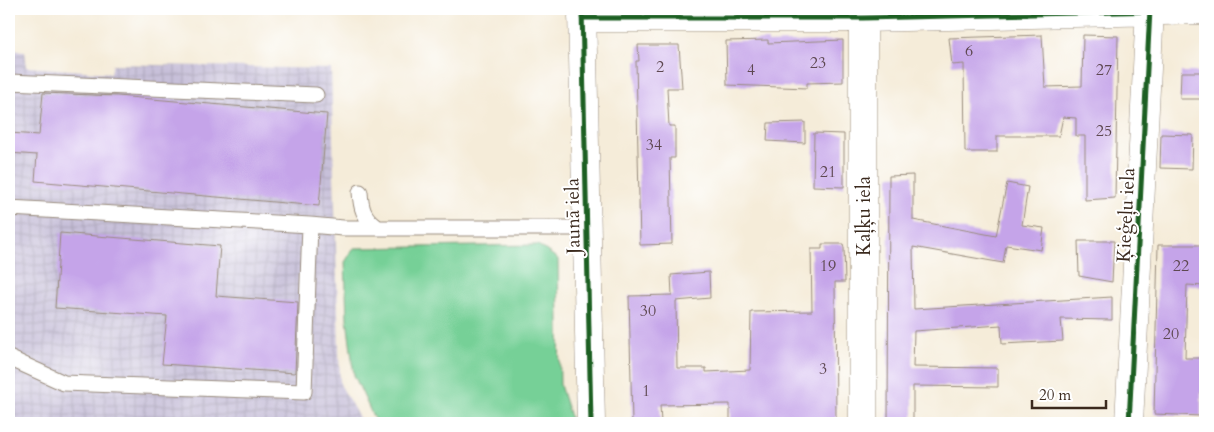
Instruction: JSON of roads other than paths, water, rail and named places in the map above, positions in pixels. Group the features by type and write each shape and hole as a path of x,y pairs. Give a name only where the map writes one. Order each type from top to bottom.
{"street":[{"name":"Ķieģeļu iela","path":"1129,423 1150,9"},
{"path":"582,13 1205,10"},
{"name":"Jaunā iela","path":"582,13 592,423"},
{"name":"Kaļķu iela","path":"863,13 863,423"}],"lane":[{"path":"9,82 316,95"},
{"path":"360,192 361,208 366,219 377,227"},
{"path":"9,208 344,228 587,228"},
{"path":"9,358 64,383 304,392 310,225"}]}
